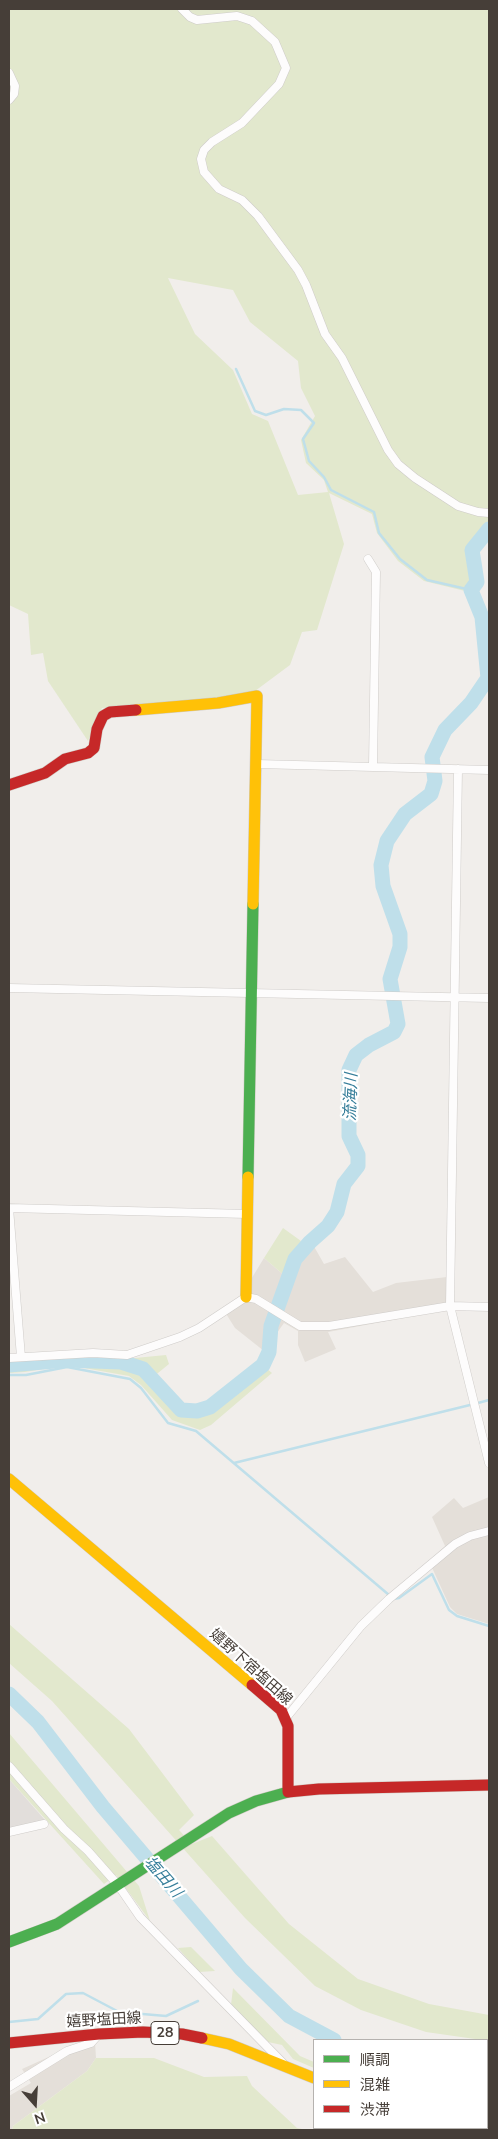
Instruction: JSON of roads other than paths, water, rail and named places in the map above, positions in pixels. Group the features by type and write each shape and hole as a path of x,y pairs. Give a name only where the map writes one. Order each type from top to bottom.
{"street":[{"path":"182,9 190,17 197,20 237,16 252,21 275,42 286,68 279,84 242,123 212,142 204,150 201,159 204,172 219,189 242,200 258,216 298,270 306,285 325,334 342,358 388,450 398,464 414,478 458,506 489,513"},
{"path":"9,73 15,86 14,94 9,100"},
{"path":"368,559 376,572 373,766"},
{"path":"9,785 45,773 65,759 88,753 94,748 97,729 103,716 110,712 218,703 257,696 246,1297"},
{"path":"257,764 489,770"},
{"path":"458,768 450,1306 489,1463"},
{"path":"9,988 489,998"},
{"path":"21,1357 9,1208 247,1214"},
{"path":"9,1358 127,1354 180,1337 199,1328 246,1297 256,1299 281,1317 300,1326 330,1326 450,1306 477,1305 489,1307"},
{"name":"嬉野下宿塩田線","path":"9,1479 281,1710 288,1726 288,1792"},
{"path":"286,1718 361,1626 391,1596 454,1544 470,1536 489,1531"},
{"path":"9,1766 64,1829 88,1851 118,1885 140,1917 286,2066"},
{"path":"9,1942 57,1924 190,1836 229,1813 256,1802 288,1792 319,1789 489,1785"},
{"path":"9,1832 44,1824"},
{"name":"嬉野塩田線","path":"9,2043 99,2034 143,2032 182,2034 229,2044 313,2078"},
{"path":"9,2086 67,2051 91,2043 99,2034"}],"waterway":[{"path":"236,369 255,411 266,415 284,409 301,410 314,423 303,439 309,461 324,477 331,490 374,512 379,533 400,559 427,580 471,590"},
{"name":"流海川","path":"9,1365 66,1360 121,1362 143,1369 181,1410 197,1411 210,1407 263,1365 269,1352 271,1326 295,1259 328,1226 337,1212 344,1184 358,1166 358,1155 349,1136 349,1070 356,1055 369,1045 394,1032 398,1024 390,979 400,947 400,934 383,886 381,865 387,841 405,814 431,794 435,781 432,757 445,730 471,703 488,678 482,617 471,590 477,582 472,550 489,529"},
{"path":"9,1375 26,1375 67,1367 130,1379 141,1388 168,1423 196,1431 389,1595"},
{"path":"478,1403 489,1400"},
{"path":"234,1463 470,1405"},
{"path":"393,1599 399,1598 432,1574 449,1610 457,1616 489,1626"},
{"name":"塩田川","path":"9,1694 38,1722 103,1807 241,1969 289,2016 332,2039"},
{"path":"9,2022 38,2019 66,1994 83,1993 119,2012 166,2016 198,2001"}]}
